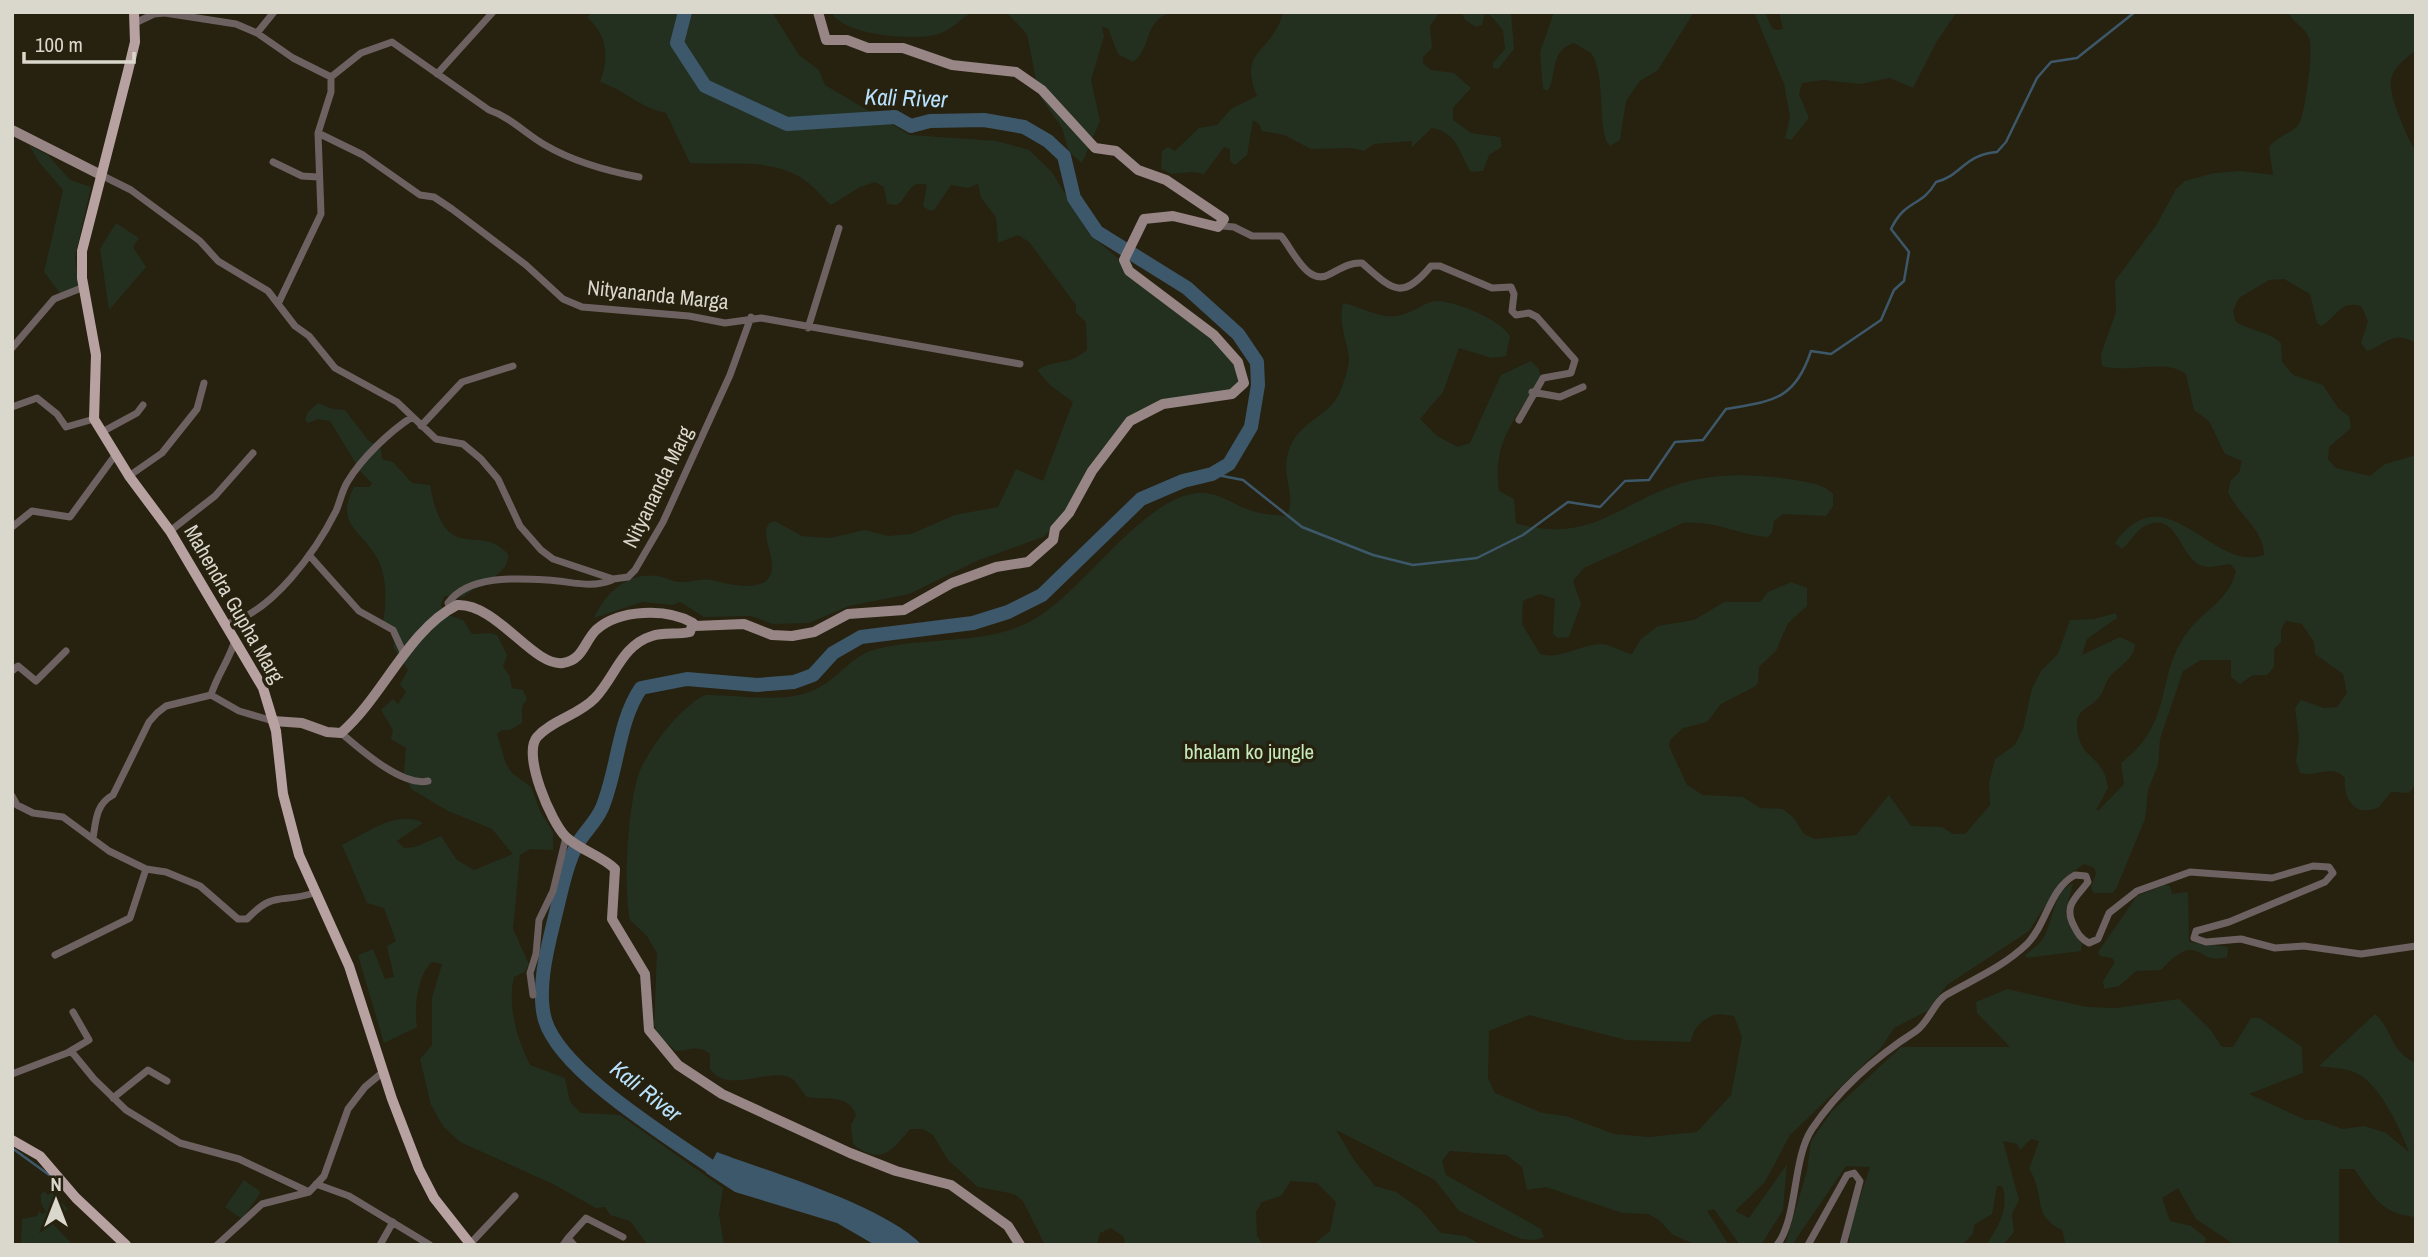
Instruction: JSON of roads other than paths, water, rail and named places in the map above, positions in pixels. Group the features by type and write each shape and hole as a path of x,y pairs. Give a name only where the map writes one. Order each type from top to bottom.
{"main road":[{"path":"818,12 826,40 847,40 868,48 903,48 952,65 1016,72 1042,90 1095,148 1116,151 1138,170 1166,180 1224,219 1222,226 1191,218 1165,216 1144,219 1125,255 1129,271 1172,306 1204,326 1232,356 1243,376 1243,386 1238,391 1163,404 1130,421 1088,477 1064,521 1055,529 1053,540 1028,562 996,567 952,583 904,610 848,614 803,634 772,635 754,626 734,623 695,626 686,633 652,636 633,647 595,698 535,739 535,770 548,806 570,839 614,867 612,919 645,974 649,1030 678,1065 722,1094 850,1153 896,1171 951,1185 1009,1226 1020,1245"},
{"path":"94,419 96,355 82,251 133,52 134,18"},
{"path":"12,130 102,175"},
{"name":"Mahendra Gupha Marg","path":"94,419 129,476 170,531 263,688 273,721 290,827 314,892 349,965 383,1072 419,1170 434,1198 470,1244"},
{"path":"273,721 302,723 327,732 341,733 366,706 404,654 450,608 464,605 477,608 545,658 560,663 577,657 598,628 619,617 662,614 683,619 695,626"},
{"path":"12,1140 40,1156 76,1198 126,1245"}],"street":[{"path":"257,33 274,12"},
{"path":"437,74 493,12"},
{"path":"134,18 165,13 192,19 221,20 257,33 293,58 331,77"},
{"path":"331,77 361,53 392,42 547,146 601,169 639,177"},
{"path":"279,302 321,214 318,133 331,92 331,77"},
{"name":"Nityananda Marga","path":"318,133 363,155 420,195 434,197 526,265 563,299 582,306 689,316 725,323 751,317 1020,364"},
{"path":"273,162 302,176 318,177"},
{"path":"102,175 131,190 200,241 218,261 268,291 295,326 309,335 335,368 397,402 436,439 463,444 481,459 498,479 520,526 541,550 553,559 612,579"},
{"path":"1222,226 1234,227 1252,236 1281,236 1293,256 1315,276 1326,277 1341,268 1362,263 1386,284 1408,287 1415,285 1431,266 1440,267 1492,288 1511,287 1514,294 1512,311 1516,315 1529,313 1537,317 1575,360 1571,373 1543,378 1532,392 1518,420"},
{"path":"808,328 839,229"},
{"path":"12,348 54,299 85,287"},
{"name":"Nityananda Marg","path":"612,579 628,577 635,570 663,522 730,375 751,317"},
{"path":"421,426 444,398 463,382 513,366"},
{"path":"129,476 162,453 197,409 204,383"},
{"path":"1532,392 1560,397 1583,387"},
{"path":"12,407 37,398 57,414 66,426 94,419"},
{"path":"102,432 137,413 143,405"},
{"path":"226,624 270,598 309,555 337,509 349,478 384,440 412,417"},
{"path":"170,531 215,496 253,453"},
{"path":"12,527 32,511 70,517 116,454"},
{"path":"309,555 359,611 393,630 404,654"},
{"path":"450,608 448,603 451,598 465,588 487,581 547,580 598,585 612,579"},
{"path":"211,695 235,639"},
{"path":"12,671 18,666 36,681 66,651"},
{"path":"93,838 103,800 113,795 149,722 166,706 211,695 239,711 273,721"},
{"path":"341,733 399,775 416,782 428,781"},
{"path":"12,796 17,805 33,813 62,817 108,851 146,869 166,872 200,886 243,920 269,900 299,898 314,892"},
{"path":"533,995 530,973 536,954 539,920 553,891 570,839"},
{"path":"1777,1245 1786,1226 1805,1141 1825,1112 1860,1074 1901,1039 1916,1031 1943,996 1981,979 2026,944 2039,930 2063,885 2075,875 2083,874 2088,878 2068,910 2073,924 2086,942 2098,939 2109,913 2137,891 2167,879 2197,870 2272,878 2321,865 2329,867 2333,873 2325,882 2229,922 2196,931 2193,936 2206,942 2241,939 2275,948 2304,946 2361,954 2416,946"},
{"path":"55,955 130,918 146,869"},
{"path":"12,1074 71,1051 89,1040 73,1012"},
{"path":"71,1051 113,1098 180,1143 239,1159 309,1192"},
{"path":"113,1098 148,1070 167,1081"},
{"path":"218,1245 261,1205 309,1192 324,1176 348,1109 365,1087 383,1072"},
{"path":"1808,1245 1847,1175 1854,1173 1860,1181 1843,1245"},
{"path":"316,1184 349,1196 430,1245"},
{"path":"470,1244 515,1196"},
{"path":"568,1243 586,1218 623,1237"},
{"path":"380,1245 393,1223"}],"water":[{"path":"717,1152 826,1191 881,1217 904,1230 922,1245 875,1245 837,1223 735,1192 706,1173"}],"waterway":[{"name":"Kali River","path":"685,12 677,43 705,86 787,124 895,117 911,126 930,121 984,120 1024,127 1048,141 1064,156 1074,198 1097,232 1187,288 1238,334 1257,362 1258,385 1251,427 1229,464 1212,474 1183,481 1141,499 1042,595 1008,612 973,623 861,637 833,653 813,675 794,682 757,685 687,679 641,688 627,715 602,808 578,843 566,872 545,960 543,1009 555,1041 596,1084 623,1106 724,1176"},
{"path":"1212,474 1243,480 1302,527 1373,555 1413,565 1477,558 1523,535 1568,502 1600,507 1625,481 1649,480 1675,442 1703,440 1726,409 1769,400 1789,389 1798,380 1811,351 1831,354 1881,320 1894,290 1904,281 1909,252 1891,229 1902,212 1925,196 1936,182 1952,175 1977,157 1997,152 2006,142 2037,78 2051,62 2077,58 2135,12"},
{"path":"12,1148 52,1177"}],"park label":[{"name":"bhalam ko jungle","path":"1249,752"}]}
